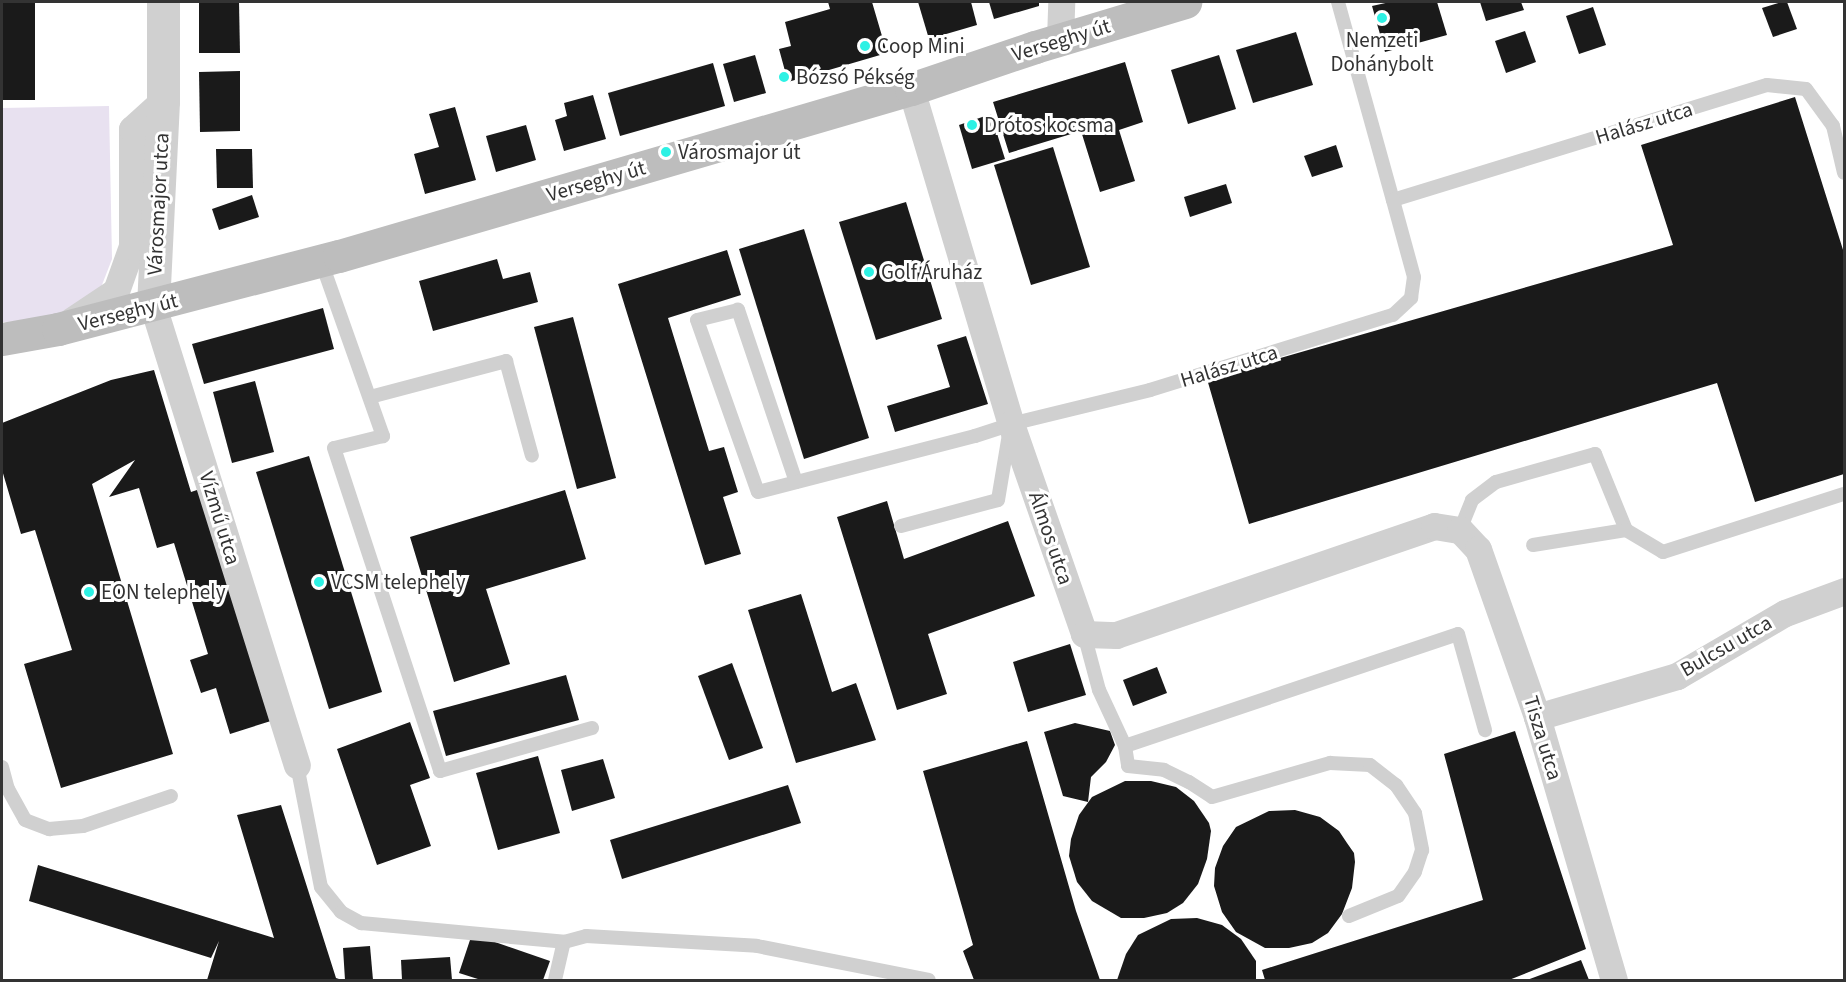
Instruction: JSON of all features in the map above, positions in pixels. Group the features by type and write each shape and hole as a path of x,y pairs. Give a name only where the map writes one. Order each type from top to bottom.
{"main road":[{"name":"Verseghy út","path":"2,339 58,329 153,306 321,261 911,89 1060,39 1185,2"}],"street":[{"name":"Városmajor utca","path":"153,306 163,101 163,2"},
{"path":"1060,39 1061,2"},
{"name":"Álmos utca","path":"911,89 1011,424 1084,634"},
{"name":"Városmajor utca","path":"58,329 116,291 132,246 132,129 163,101"},
{"name":"Vízmű utca","path":"153,306 297,765"},
{"path":"1084,634 1116,634 1447,528"},
{"name":"Tisza utca","path":"1447,528 1478,549 1537,717 1614,981"},
{"name":"Bulcsu utca","path":"1537,717 1677,676 1785,613 1845,591"}],"lane":[{"name":"Halász utca","path":"796,482 738,310 697,320 758,492 975,436 1011,424 1150,390 1393,315 1411,298 1414,277 1338,2"},
{"name":"Halász utca","path":"1393,200 1767,85 1806,89 1833,126 1845,173"},
{"path":"321,261 383,435 334,448 440,771 592,728"},
{"path":"370,397 506,361 532,456"},
{"path":"901,526 998,500 1011,424"},
{"path":"1447,528 1472,500 1497,482 1595,453 1626,530 1663,552 1845,494"},
{"path":"1533,546 1626,530"},
{"path":"1084,634 1099,690 1125,746 1128,766 1164,770 1212,797 1330,763 1370,765 1396,785 1414,813 1422,850 1415,872 1398,896 1349,916"},
{"path":"1125,746 1458,634 1485,730"},
{"path":"297,765 321,887 341,912 361,923 564,942 586,936 757,946 928,981"},
{"path":"2,767 8,789 25,820 49,829 83,826 171,796"},
{"path":"555,981 564,942"}],"shaded area":[{"path":"109,106 112,259 100,290 51,321 2,322 2,108"}],"building":[{"path":"2,2 35,2 35,100 2,100"},
{"path":"199,2 239,2 240,53 199,53"},
{"path":"828,2 872,2 887,53 788,82 779,49 791,46 785,22 830,9"},
{"path":"918,2 971,2 977,25 929,39"},
{"path":"989,2 1039,2 1039,6 994,19"},
{"path":"1390,2 1437,2 1447,35 1385,52 1372,6"},
{"path":"1480,2 1521,2 1524,10 1486,21"},
{"path":"1787,2 1797,29 1773,37 1762,8"},
{"path":"1593,7 1606,45 1579,54 1566,16"},
{"path":"1525,31 1536,62 1506,73 1495,41"},
{"path":"1296,32 1313,85 1253,103 1236,50"},
{"path":"755,55 766,93 734,102 723,64"},
{"path":"1219,55 1236,109 1188,124 1171,70"},
{"path":"1125,62 1143,122 1119,130 1135,181 1100,192 1081,131 1009,153 993,102"},
{"path":"713,63 725,106 620,136 608,93"},
{"path":"240,71 240,131 200,132 199,72"},
{"path":"593,95 606,139 564,151 555,120 567,116 564,103"},
{"path":"1795,97 1844,253 1844,474 1755,502 1717,383 1249,524 1207,379 1673,245 1641,145"},
{"path":"455,107 476,180 425,194 414,154 439,147 429,114"},
{"path":"991,114 1005,159 972,169 959,125"},
{"path":"526,125 536,160 496,172 486,136"},
{"path":"1336,145 1343,167 1312,177 1304,156"},
{"path":"1053,147 1090,267 1031,285 994,165"},
{"path":"216,149 252,149 253,188 217,188"},
{"path":"1226,184 1232,203 1190,217 1184,197"},
{"path":"252,195 259,217 219,230 212,209"},
{"path":"906,202 942,319 876,340 839,222"},
{"path":"804,229 869,438 804,459 739,249"},
{"path":"727,250 741,295 668,318 709,451 724,447 738,492 723,497 741,554 705,565 618,284"},
{"path":"497,259 503,279 530,272 538,302 433,331 419,281"},
{"path":"323,308 334,349 204,384 192,344"},
{"path":"573,317 616,478 577,489 534,327"},
{"path":"966,336 988,404 895,432 887,406 950,387 937,345"},
{"name":"EON telephely","path":"154,370 191,492 203,488 274,720 230,734 216,688 201,693 190,660 208,654 174,543 157,548 139,488 109,497 135,460 92,484 173,754 61,788 24,664 72,650 35,530 21,534 2,470 2,423 111,380"},
{"path":"255,381 274,452 232,463 213,392"},
{"name":"VCSM telephely","path":"309,456 382,692 329,709 256,472"},
{"path":"565,490 586,559 486,589 510,664 454,682 410,537"},
{"path":"887,501 904,559 1008,521 1035,596 928,634 947,694 897,710 837,517"},
{"path":"801,594 832,692 856,683 876,740 796,763 748,610"},
{"path":"1070,644 1086,695 1028,712 1013,662"},
{"path":"732,663 763,748 729,760 698,676"},
{"path":"1157,667 1167,693 1133,706 1123,680"},
{"path":"566,675 579,720 446,756 433,711"},
{"path":"410,722 430,778 410,785 431,846 377,865 337,749"},
{"path":"1075,723 1110,731 1115,745 1106,762 1091,777 1088,802 1063,796 1044,732"},
{"path":"1515,731 1586,949 1509,980 1265,980 1262,970 1483,900 1444,754"},
{"path":"1027,741 1076,911 1100,980 974,980 963,951 973,945 923,771"},
{"path":"538,756 560,833 498,850 476,773"},
{"path":"603,759 615,798 572,811 561,770"},
{"path":"1125,781 1151,781 1176,787 1194,801 1209,823 1211,831 1207,859 1198,884 1183,903 1167,913 1144,918 1121,918 1092,901 1077,882 1069,856 1071,839 1079,815 1092,797"},
{"path":"788,785 801,823 622,879 610,840"},
{"path":"281,805 336,978 342,980 207,980 219,941 211,958 29,901 38,865 274,938 237,815"},
{"path":"1295,810 1320,817 1339,831 1354,853 1352,888 1342,914 1328,933 1312,943 1289,948 1265,948 1236,932 1222,912 1214,886 1215,868 1223,846 1236,827 1269,811"},
{"path":"1197,918 1222,925 1241,939 1256,961 1256,980 1117,980 1126,954 1138,935 1171,919"},
{"path":"472,934 550,961 543,980 481,980 459,973"},
{"path":"370,946 373,980 345,980 343,948"},
{"path":"450,957 452,980 402,980 401,960"},
{"path":"1581,960 1589,980 1527,980"}],"place":[{"name":"Nemzeti Dohánybolt","path":"1382,18"},
{"name":"Coop Mini","path":"865,46"},
{"name":"Bózsó Pékség","path":"784,77"},
{"name":"Drótos kocsma","path":"972,125"},
{"name":"Városmajor út","path":"666,152"},
{"name":"Golf Áruház","path":"869,272"},
{"name":"VCSM telephely","path":"319,582"},
{"name":"EON telephely","path":"89,592"}]}
